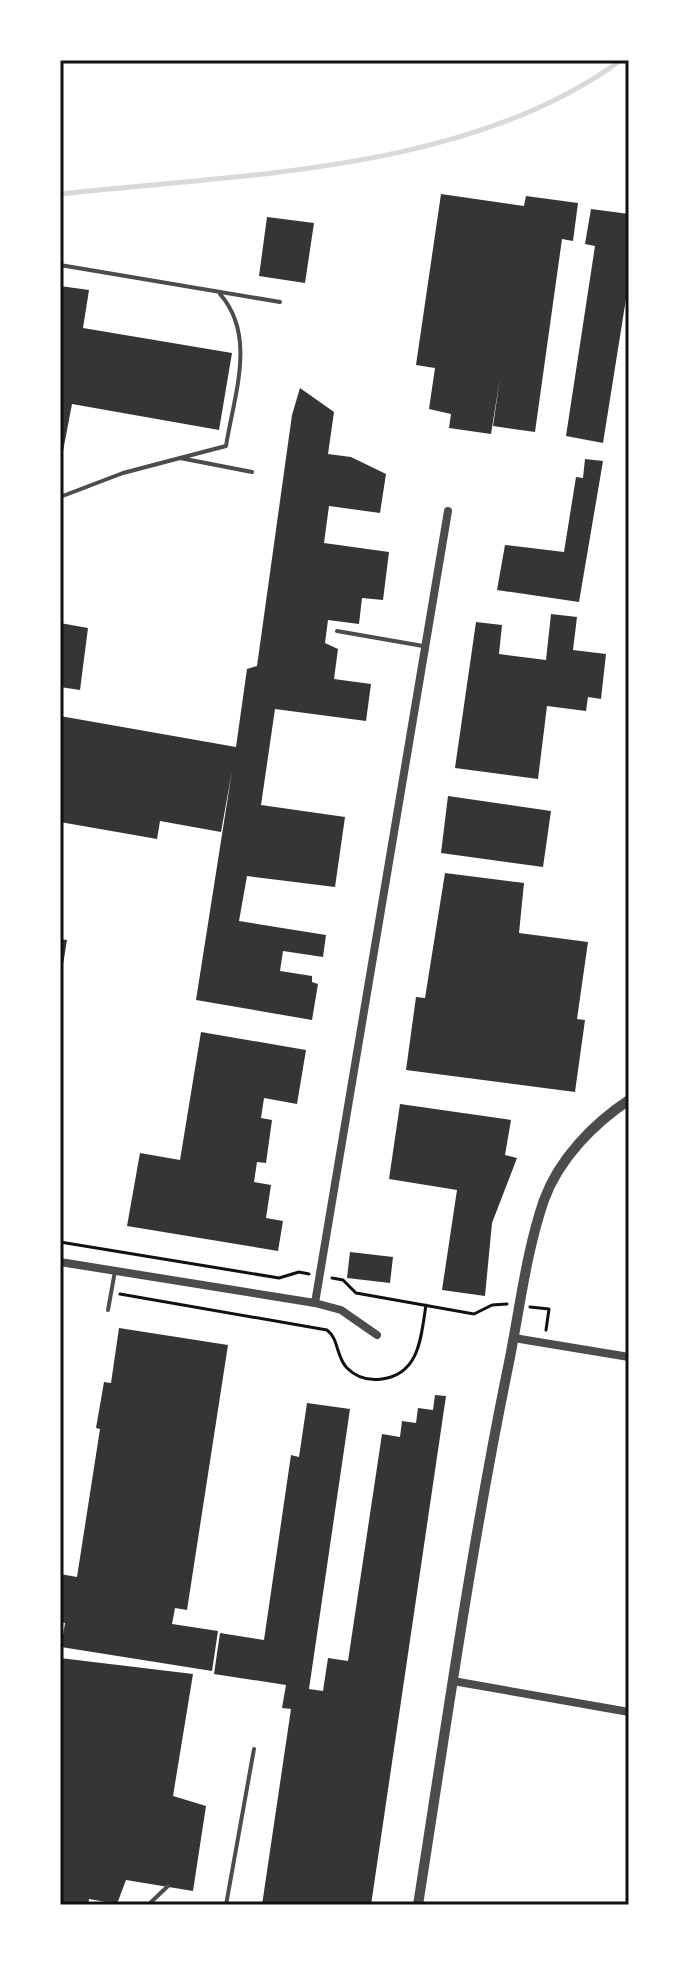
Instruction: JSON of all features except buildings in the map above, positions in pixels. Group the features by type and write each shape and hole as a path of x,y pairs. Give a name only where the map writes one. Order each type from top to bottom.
{"street":[{"path":"315,1303 448,511"},
{"path":"418,1905 453,1681 514,1338 545,1198 568,1155 595,1127 629,1100"},
{"path":"60,1262 315,1303 341,1310 377,1335"},
{"path":"514,1338 629,1357"},
{"path":"453,1681 629,1712"}],"lane":[{"path":"60,265 280,302"},
{"path":"60,497 123,473 226,446 242,345 235,311 219,292"},
{"path":"180,458 252,472"},
{"path":"337,631 425,646"},
{"path":"108,1310 115,1271"},
{"path":"226,1905 254,1749"},
{"path":"148,1905 168,1886"}],"path":[{"path":"60,1242 279,1278 299,1272"},
{"path":"343,1280 356,1293 474,1314 503,1303"},
{"path":"111,1292 327,1330 334,1338 342,1363 357,1375 372,1380 397,1376 410,1364 420,1345 426,1305"},
{"path":"540,1309 549,1309 546,1330"}],"waterway":[{"path":"60,194 277,172 352,162 425,146 495,125 561,97 621,60"}]}
